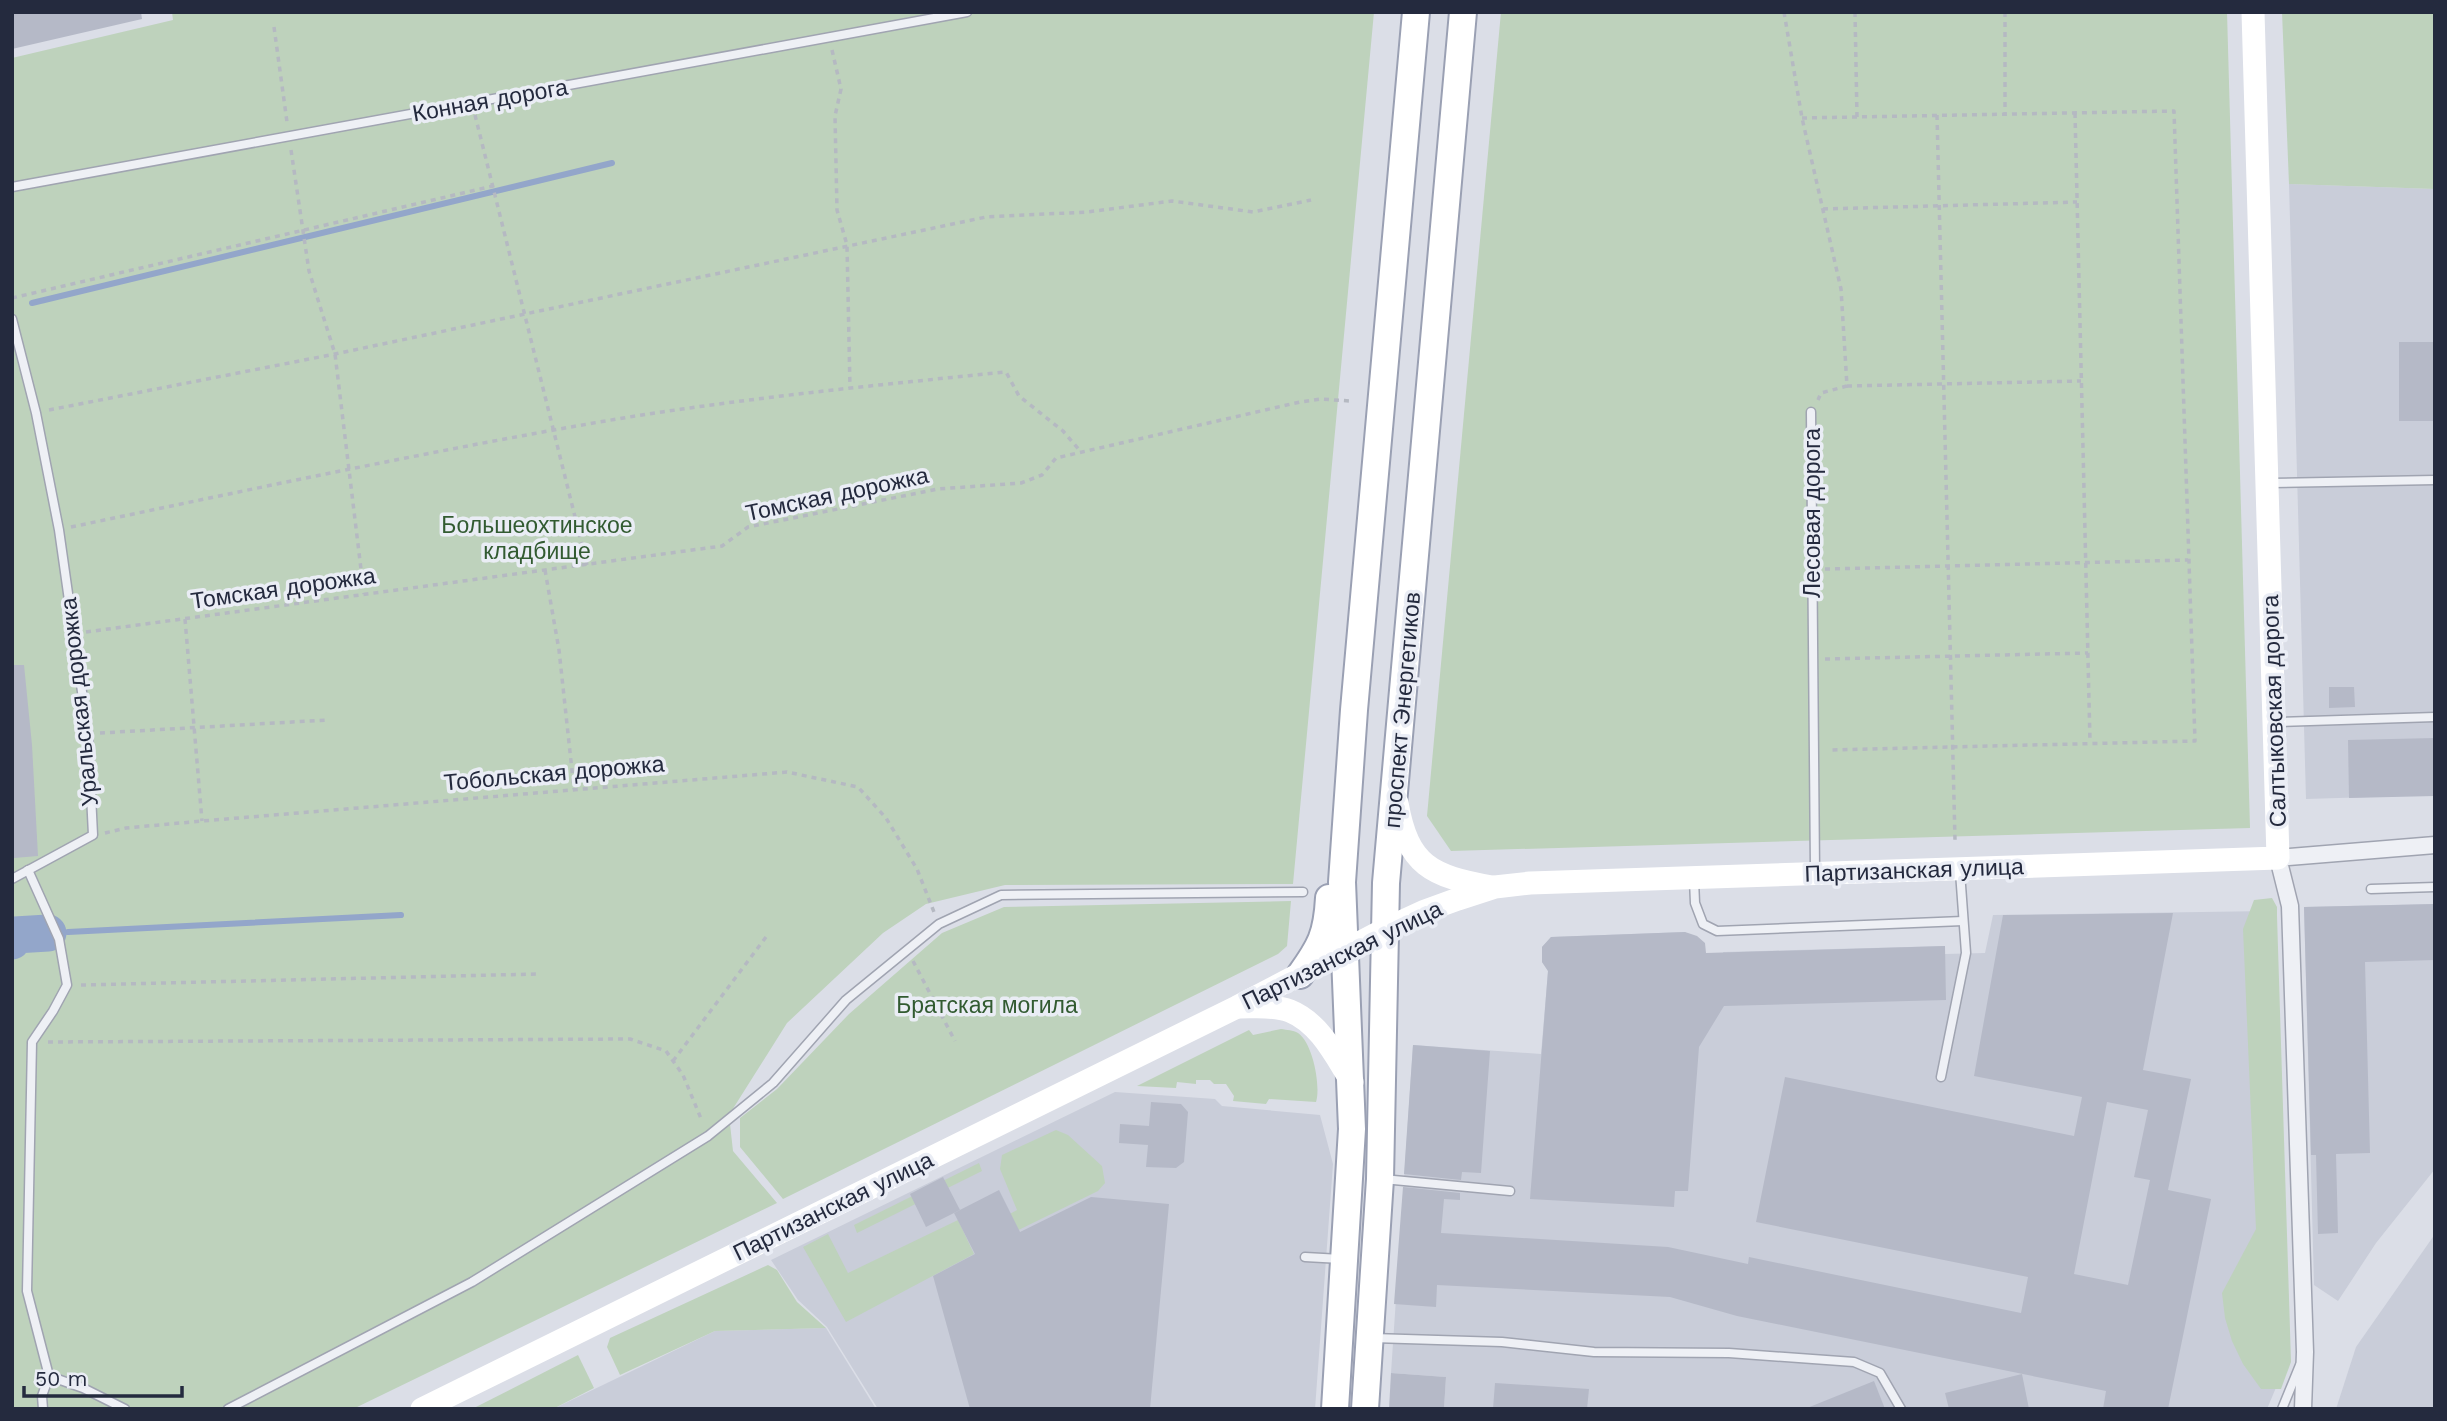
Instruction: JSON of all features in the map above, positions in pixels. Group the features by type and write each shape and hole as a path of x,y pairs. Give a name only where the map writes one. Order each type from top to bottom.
{"main road":[{"name":"проспект Энергетиков","path":"1335,1409 1352,1129 1342,882 1416,12"},
{"name":"проспект Энергетиков","path":"1365,1409 1380,1179 1386,883 1463,12"},
{"path":"1300,975 1315,955 1327,925 1335,829 1348,805"}],"street":[{"name":"Салтыковская дорога","path":"2253,12 2278,858 2290,906 2305,1352 2303,1409"},
{"path":"1395,793 1408,846 1422,863 1464,882 1495,887"},
{"name":"Партизанская улица","path":"422,1409 1237,1007 1386,929 1425,911 1495,887 1530,883 2278,858 2435,845"},
{"path":"1237,1007 1288,1010 1302,1017 1319,1032 1352,1082"}],"lane":[{"name":"Конная дорога","path":"12,187 967,12"},
{"name":"Уральская дорожка","path":"12,319 36,413 59,530 88,734 93,835 12,879"},
{"name":"Лесовая дорога","path":"1811,412 1815,873"},
{"path":"2267,483 2435,480"},
{"path":"2275,722 2435,717"},
{"path":"1941,1076 1966,953 1960,869"},
{"path":"29,870 60,939 67,985 32,1042 27,1291 49,1376 42,1396 43,1409"},
{"path":"1694,877 1695,903 1703,924 1717,931 1963,921"},
{"path":"2371,889 2435,887"},
{"path":"228,1409 472,1282 708,1136 773,1083 846,1000 939,924 1001,895 1303,892"},
{"path":"1380,1179 1510,1191"},
{"path":"1305,1257 1345,1259"},
{"path":"1370,1338 1502,1342 1594,1352 1729,1353 1854,1362 1880,1373 1901,1409"},
{"path":"2283,1409 2305,1352"},
{"path":"49,1376 83,1388 125,1409"}],"path":[{"path":"1784,12 1802,118 1841,289 1847,386 2081,381"},
{"path":"1856,12 1857,117"},
{"path":"2005,12 2005,114"},
{"path":"274,27 309,271 335,354 364,595"},
{"path":"828,39 837,64 841,89 835,116 837,210 847,245 850,388"},
{"path":"472,103 587,565"},
{"path":"1802,118 2174,111 2195,741 1813,751"},
{"path":"2075,113 2090,742"},
{"path":"1937,115 1955,840"},
{"path":"12,298 493,186"},
{"path":"36,413 335,354 986,217 1087,212 1172,201 1253,212 1311,200"},
{"path":"1823,209 2077,202"},
{"path":"59,530 350,469 618,419 850,388 1006,372 1019,396 1063,431 1081,452"},
{"name":"Лесовая дорога","path":"1811,412 1821,393 1847,386"},
{"name":"Томская дорожка","path":"74,634 722,546 748,527 938,489 1021,483 1042,475 1056,458 1300,402 1321,399 1350,401"},
{"path":"1812,569 2188,560"},
{"path":"545,570 559,650 574,789"},
{"path":"185,619 202,821"},
{"path":"1812,659 2088,653"},
{"path":"88,734 327,720"},
{"name":"Тобольская дорожка","path":"93,835 126,828 202,821 787,772 858,787 887,818 917,869 939,924"},
{"path":"673,1061 769,933"},
{"path":"908,949 955,1041"},
{"path":"67,985 537,974"},
{"path":"32,1042 630,1039 666,1051 683,1075 708,1136"}],"shaded area":[{"path":"2289,184 2435,189 2435,795 2306,799"},
{"path":"2435,904 2435,1169 2376,1243 2338,1301 2314,1285 2304,907"},
{"path":"2269,911 2283,1371 2267,1409 1444,1409 1446,1377 1391,1373 1413,1045 1541,1054 1548,971 1542,962 1542,947 1551,937 1685,932 1706,953 1723,976 1723,952 1945,946 1945,954 1985,953 1993,915"},
{"path":"1115,1092 1215,1099 1222,1106 1320,1115 1333,1164 1315,1409 878,1409 827,1327 798,1300 771,1260"},
{"path":"2435,1234 2435,1409 2336,1409 2356,1347"},
{"path":"826,1328 876,1409 553,1409 715,1331"}],"green space":[{"name":"Большеохтинское кладбище","path":"172,12 1374,12 1293,884 1005,885 926,904 883,933 787,1023 729,1115 733,1151 777,1203 353,1409 12,1409 12,58 173,20"},
{"path":"1501,12 2227,12 2250,828 1451,851 1427,816"},
{"path":"2282,12 2435,12 2435,189 2289,184"},
{"path":"2272,898 2277,907 2291,1362 2281,1389 2261,1389 2243,1364 2232,1341 2225,1318 2222,1293 2256,1229 2243,929 2254,900"},
{"name":"Братская могила","path":"1291,901 1287,946 1278,954 783,1199 740,1147 740,1118 777,1089 849,1014 942,933 1004,907"},
{"path":"1281,1029 1298,1033 1308,1046 1316,1076 1316,1102 1269,1099 1266,1104 1233,1101 1234,1096 1226,1084 1214,1084 1210,1080 1196,1080 1196,1084 1177,1082 1176,1088 1137,1086 1249,1030 1253,1035"},
{"path":"1056,1130 1068,1135 1102,1166 1105,1183 1098,1191 978,1250 976,1232 1017,1210 1000,1169 1002,1155"},
{"path":"979,1163 982,1171 857,1233 854,1225"},
{"path":"958,1220 974,1254 846,1322 803,1247 828,1234 848,1273"},
{"path":"768,1265 777,1270 797,1302 826,1328 715,1331 620,1375 607,1347 610,1338"},
{"path":"578,1355 594,1388 553,1409 472,1409"}],"building":[{"path":"12,12 141,12 142,19 12,49"},
{"path":"2399,342 2435,342 2435,421 2399,421"},
{"path":"12,665 24,665 32,745 38,856 14,858"},
{"path":"2329,687 2354,687 2355,707 2329,708"},
{"path":"2435,738 2435,796 2349,798 2348,740"},
{"path":"2435,904 2435,960 2365,962 2370,1153 2336,1154 2338,1233 2318,1234 2316,1155 2311,1155 2304,907"},
{"path":"2173,913 2143,1070 2191,1079 2168,1190 2211,1199 2168,1409 2103,1409 2106,1391 1737,1316 1670,1297 1437,1285 1436,1307 1394,1304 1403,1187 1460,1193 1460,1200 1444,1199 1441,1233 1668,1247 1748,1264 1749,1257 2021,1313 2028,1277 1756,1222 1785,1077 2074,1136 2082,1097 1974,1076 2003,915","holes":["2107,1102 2148,1110 2134,1177 2150,1180 2128,1285 2074,1274"]},
{"path":"1685,932 1697,936 1705,943 1706,953 1945,946 1946,1000 1724,1006 1699,1047 1688,1191 1675,1191 1674,1207 1530,1199 1548,971 1542,962 1542,947 1551,937"},
{"path":"1413,1045 1490,1051 1481,1173 1462,1172 1461,1180 1404,1174"},
{"path":"1151,1102 1181,1104 1188,1112 1184,1162 1176,1168 1146,1167 1148,1145 1119,1143 1120,1124 1149,1126"},
{"path":"943,1177 960,1210 926,1227 910,1194"},
{"path":"999,1190 1020,1232 1091,1197 1169,1204 1150,1409 970,1409 933,1276 975,1254 954,1213"},
{"path":"1391,1373 1446,1377 1444,1409 1389,1409"},
{"path":"2022,1374 2029,1409 1949,1409 1945,1393"},
{"path":"1874,1381 1885,1409 1807,1409 1807,1408"},
{"path":"1495,1383 1589,1389 1587,1409 1493,1409"}],"waterway":[{"path":"32,303 612,163"},
{"path":"68,932 401,915"},
{"path":"12,941 15,935 48,933"}]}
